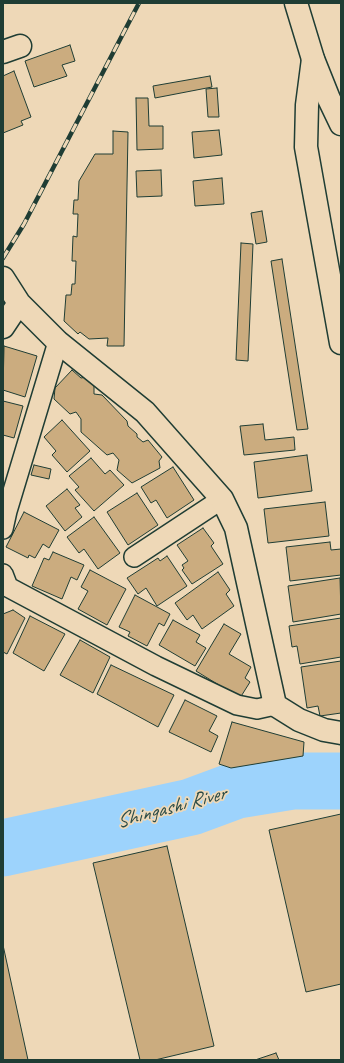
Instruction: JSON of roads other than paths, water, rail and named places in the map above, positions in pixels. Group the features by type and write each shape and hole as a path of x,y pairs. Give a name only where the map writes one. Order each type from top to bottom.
{"street":[{"path":"296,3 313,59 341,124"},
{"path":"313,59 308,105 306,147 341,343"},
{"path":"3,278 19,303 58,342 145,412 222,499 236,528 275,705 299,720 324,730 341,733"},
{"path":"3,327 19,303"}],"lane":[{"path":"3,529 7,511 58,342"},
{"path":"134,557 222,499"},
{"path":"5,584 156,666 237,705 257,709 275,705"}],"waterway":[{"name":"Shingashi River","path":"3,848 191,807 237,790 292,781 341,781"}],"railway":[{"path":"3,258 24,224 139,3"}]}
